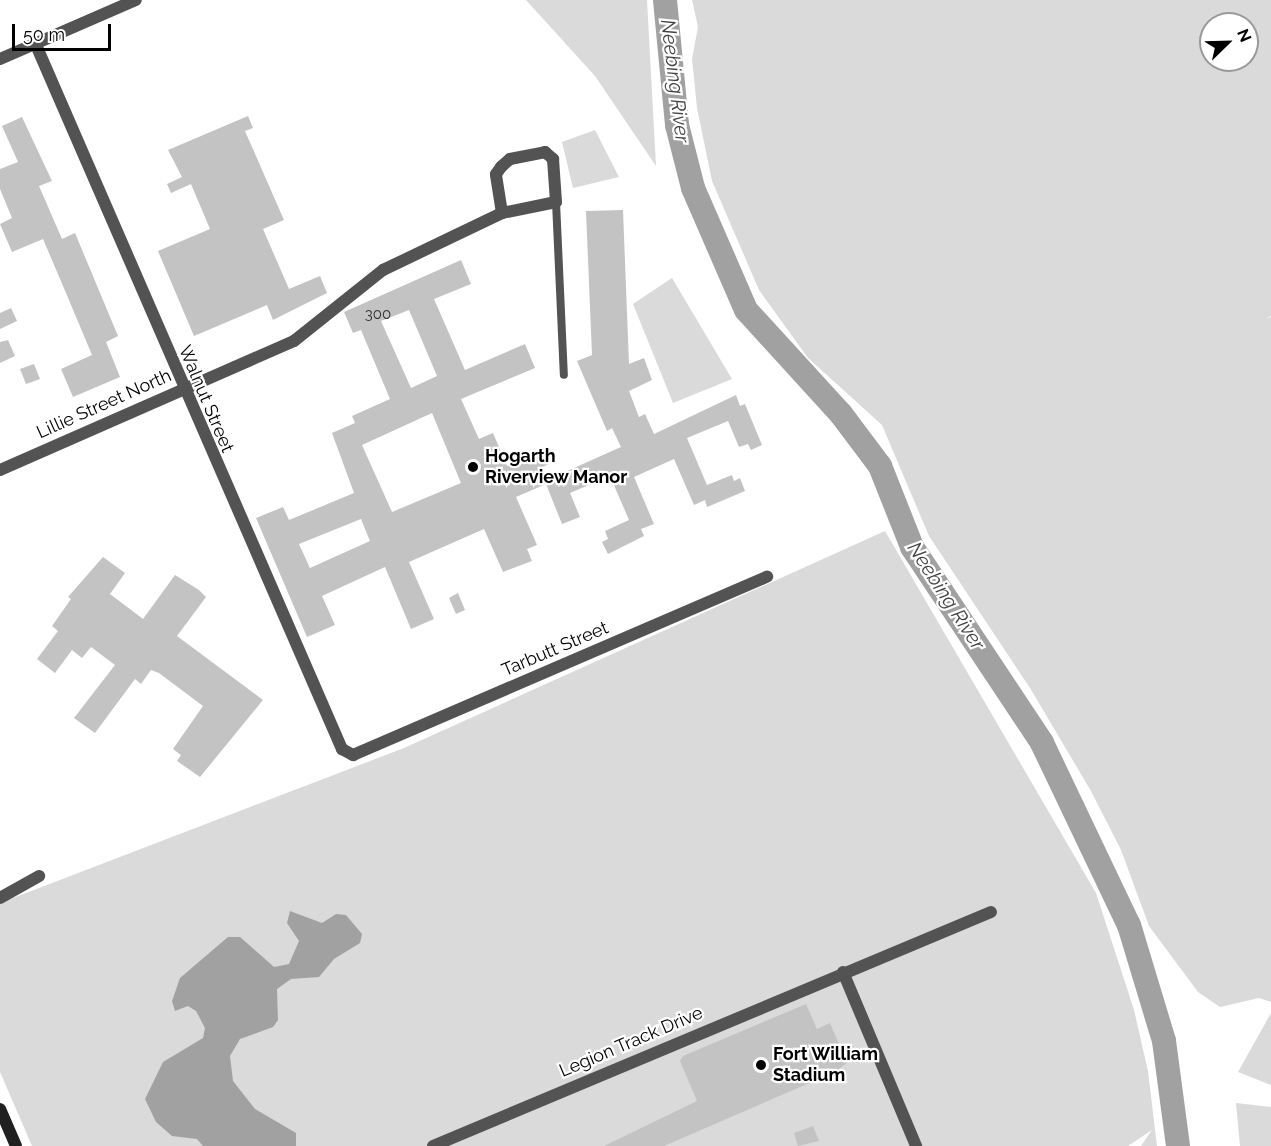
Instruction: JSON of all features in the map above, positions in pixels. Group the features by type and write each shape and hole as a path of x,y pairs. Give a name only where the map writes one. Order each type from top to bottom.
{"street":[{"path":"0,59 136,0"},
{"name":"Walnut Street","path":"36,45 333,736 342,749 357,753"},
{"path":"502,213 496,174 510,159 537,151 553,159 556,202"},
{"name":"Lillie Street North","path":"0,470 294,341 383,270 502,213 556,202"},
{"name":"Tarbutt Street","path":"357,753 767,577"},
{"path":"0,898 39,876"},
{"name":"Legion Track Drive","path":"433,1146 843,972 991,912"},
{"path":"843,972 916,1146"},
{"path":"0,1108 16,1146"}],"lane":[{"path":"556,202 564,375"}],"shaded area":[{"path":"526,0 647,0 656,166 595,76"},
{"path":"692,0 1271,0 1271,316 1265,319 1271,317 1271,1002 1259,998 1220,1007 1198,992 1149,926 1121,850 1091,791 1030,688 929,536 882,425 808,358 759,290 712,181 697,108 692,59 698,27"},
{"path":"595,130 619,177 573,188 562,142"},
{"path":"672,278 732,379 673,403 633,304"},
{"path":"885,531 1096,893 1134,1010 1148,1071 1157,1146 1141,1146 1152,1130 1128,1146 32,1146 0,1072 0,903 404,748"},
{"path":"290,911 322,923 336,914 346,915 362,934 360,943 334,959 319,977 291,979 277,989 278,1020 273,1027 240,1039 230,1056 233,1081 255,1109 296,1133 296,1146 203,1146 197,1139 172,1136 156,1122 145,1099 163,1062 203,1038 205,1028 196,1011 188,1006 175,1011 172,1001 180,978 228,937 240,937 274,967 289,964 299,941 287,923"},
{"path":"1271,1013 1271,1085 1238,1072"},
{"path":"1236,1103 1271,1107 1271,1146 1240,1146"}],"building":[{"path":"248,116 253,128 245,131 284,220 263,229 289,289 320,276 327,293 273,320 267,305 194,336 158,251 210,229 191,184 171,193 167,184 182,177 168,150"},
{"path":"22,117 52,181 39,186 62,239 75,233 118,336 106,342 120,377 73,397 61,369 92,355 66,293 43,239 12,252 0,224 12,218 0,189 0,169 18,162 2,126"},
{"path":"623,210 629,364 644,358 652,380 629,391 639,417 645,414 654,434 736,395 740,406 745,404 762,445 751,450 748,444 739,447 728,421 687,438 707,485 732,475 734,481 740,478 745,491 707,507 705,500 694,505 674,459 634,477 654,524 641,529 644,536 608,554 602,542 608,539 605,531 629,520 610,476 570,493 580,517 562,524 546,484 516,497 537,545 527,549 532,561 503,572 484,529 409,562 434,619 411,629 385,567 322,596 335,625 307,637 256,518 283,507 289,520 354,493 332,433 355,423 352,416 390,399 361,330 353,333 344,312 461,260 471,284 434,299 465,370 525,344 535,368 461,399 479,439 493,433 507,466 546,449 552,462 541,468 547,480 621,447 612,428 607,431 577,361 592,355 586,211","holes":["409,310 437,376 411,388 381,321","432,413 461,483 392,512 362,445","361,519 370,541 310,568 299,544"]},
{"path":"11,308 17,321 0,329 0,313"},
{"path":"8,340 15,356 0,363 0,342"},
{"path":"34,364 40,379 26,384 20,369"},
{"path":"103,557 125,573 110,594 143,619 175,575 199,590 206,597 177,636 263,700 200,777 177,761 181,755 173,749 203,706 159,673 151,670 141,684 135,679 95,733 74,718 115,665 91,647 82,658 72,650 55,673 37,659 58,631 52,626 71,599 68,597"},
{"path":"458,593 465,610 456,614 449,598"},
{"path":"806,1004 817,1029 830,1023 847,1063 835,1072 664,1146 604,1146 697,1101 680,1061 683,1056"},
{"path":"813,1126 819,1141 798,1146 794,1133"}],"waterway":[{"name":"Neebing River","path":"665,0 677,125 693,188 746,310 841,414 880,466 912,547 1042,743 1129,925 1164,1041 1178,1146"}],"place":[{"name":"Hogarth Riverview Manor","path":"473,467"},
{"name":"Fort William Stadium","path":"761,1065"}]}
